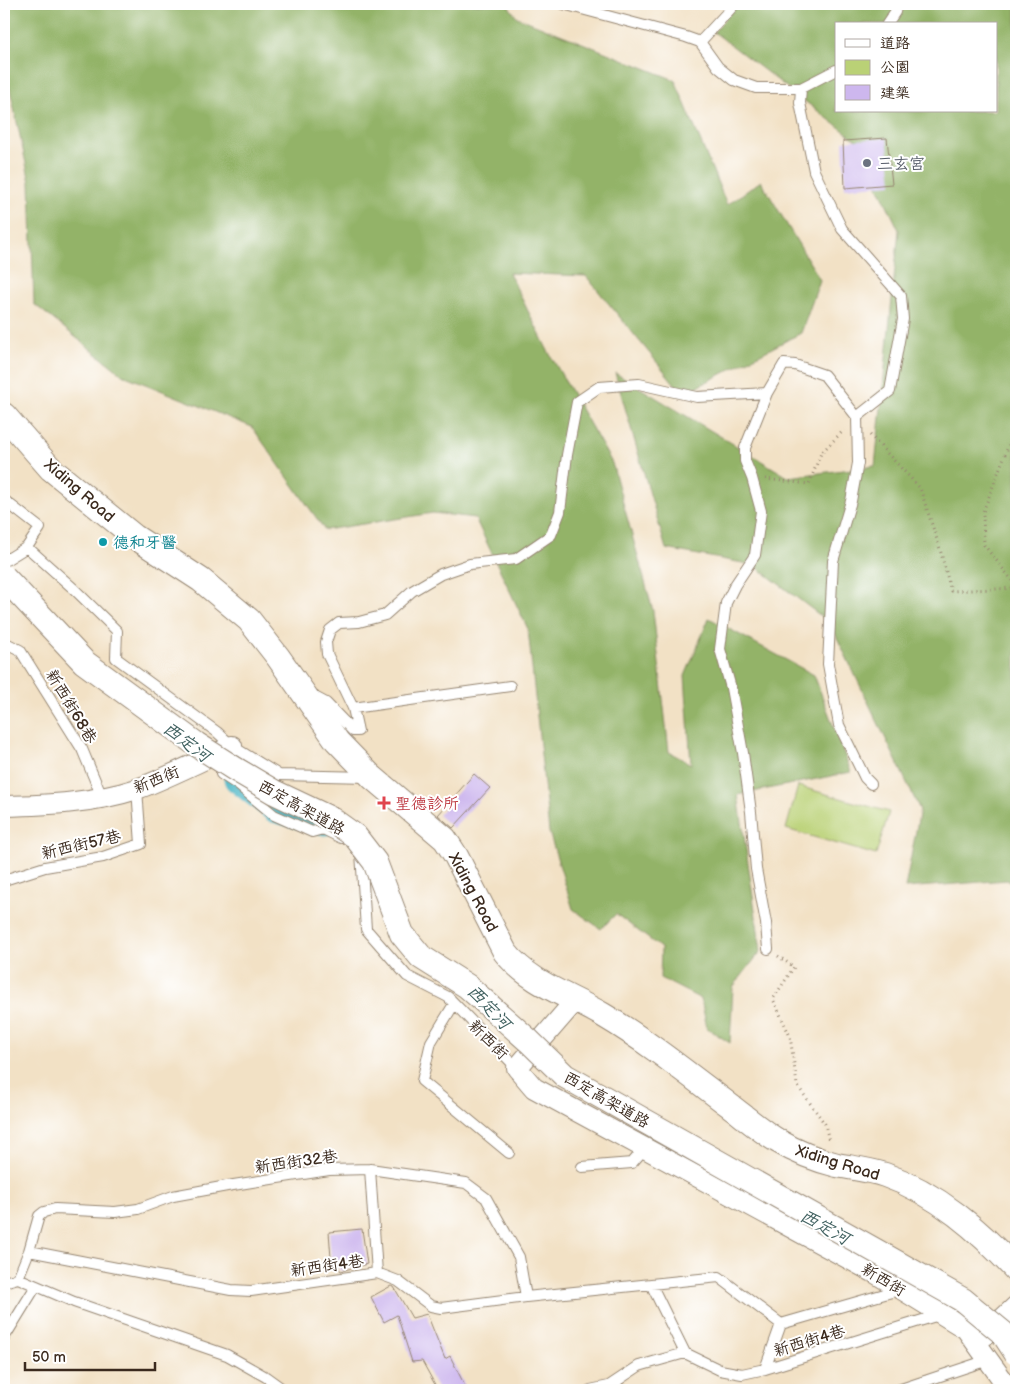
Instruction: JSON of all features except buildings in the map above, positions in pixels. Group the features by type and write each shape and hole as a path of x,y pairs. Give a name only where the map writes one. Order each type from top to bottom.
{"street":[{"name":"Xiding Road","path":"4,415 52,469 135,537 201,580 249,620 278,657 337,741 372,777 445,839 456,856 505,952 523,971 602,1014 649,1044 778,1141 813,1157 884,1175 909,1185 932,1198 996,1248 1016,1270"},
{"name":"西定高架道路","path":"4,577 84,662 196,744 274,792 331,819 355,836 375,862 402,934 421,957 467,986 529,1041 564,1076 963,1300 1003,1333 1016,1353"},
{"path":"208,766 232,746"},
{"name":"新西街","path":"4,806 53,805 102,797 136,789 208,766"},
{"path":"517,1068 575,1001"},
{"name":"新西街","path":"517,1068 534,1088 875,1273 966,1329 1010,1390"},
{"path":"982,1352 1016,1306"}],"lane":[{"path":"563,4 700,42 718,67 734,80 756,88 801,88 835,71"},
{"path":"700,42 735,4"},
{"path":"888,22 895,12 897,4"},
{"path":"801,88 800,103 814,171 842,229 901,296 902,319 890,391 857,417"},
{"path":"768,948 766,923 756,869 743,753 720,649 726,603 735,585 755,555 761,511 745,460 745,448 767,393 784,364 795,365 824,375 857,417 858,463 851,501 833,561 828,664 839,725 865,778 871,784"},
{"path":"299,689 326,703 353,730 358,730 352,708 327,654 326,642 330,630 339,623 359,622 386,615 412,590 441,574 470,564 516,559 551,535 560,512 577,402 599,387 639,384 697,397 767,393"},
{"path":"4,500 40,528 27,547 6,560 4,557"},
{"path":"27,547 117,631 116,658 217,732 232,746 280,775 372,777"},
{"name":"新西街68巷","path":"4,642 20,650 82,749 102,797"},
{"path":"352,708 510,686"},
{"name":"新西街","path":"208,766 238,785 274,815 312,832 323,829 346,841 361,853 366,929 407,976 448,997 517,1068"},
{"name":"新西街57巷","path":"4,880 46,867 102,857 141,844 136,789"},
{"path":"454,1004 431,1042 422,1081 509,1153"},
{"path":"582,1167 632,1163 645,1148"},
{"path":"370,1169 377,1273"},
{"name":"新西街32巷","path":"29,1251 39,1216 44,1212 55,1209 114,1212 138,1209 173,1196 329,1170 370,1169 466,1183 486,1198 519,1257 526,1296"},
{"path":"18,1278 29,1251"},
{"name":"新西街4巷","path":"29,1251 230,1290 251,1291 377,1273 398,1281 431,1306 441,1308 526,1296 719,1277 781,1324"},
{"path":"4,1282 18,1278 74,1302 227,1355 266,1377 284,1390"},
{"path":"590,1390 609,1386 639,1366 685,1353 651,1284"},
{"path":"4,1338 36,1286"},
{"path":"765,1369 781,1324 902,1289"},
{"name":"新西街4巷","path":"685,1353 720,1370 742,1374 765,1369 942,1314"},
{"path":"898,1390 982,1352"},
{"path":"609,1386 622,1390"}],"path":[{"path":"752,478 809,484 821,453 857,417 866,430 920,488 940,548 951,591 1016,586"},
{"path":"1016,426 983,512 984,545 1016,586"},
{"path":"768,948 794,967 773,999 790,1036 797,1085 825,1124 835,1164"}],"green space":[{"path":"4,4 507,4 517,17 675,80 727,205 761,181 820,280 801,333 683,394 586,276 509,273 548,351 612,463 653,611 669,752 691,764 685,676 709,618 814,675 851,772 738,795 761,951 733,987 730,1043 707,1028 701,999 660,978 661,948 616,914 601,929 573,909 549,832 528,629 475,518 433,513 325,530 252,427 123,375 34,304 30,182 4,62"},
{"path":"737,4 1016,4 1016,886 1007,880 905,888 920,810 830,623 754,565 666,549 615,373 788,477 875,466 899,230 856,140 714,32"},
{"path":"798,786 889,812 876,855 786,829"}],"waterway":[{"name":"西定河","path":"239,778 277,808 325,820"}],"place":[{"name":"三玄宮","path":"867,163"},
{"name":"德和牙醫","path":"103,542"},
{"name":"聖德診所","path":"384,803"}]}
